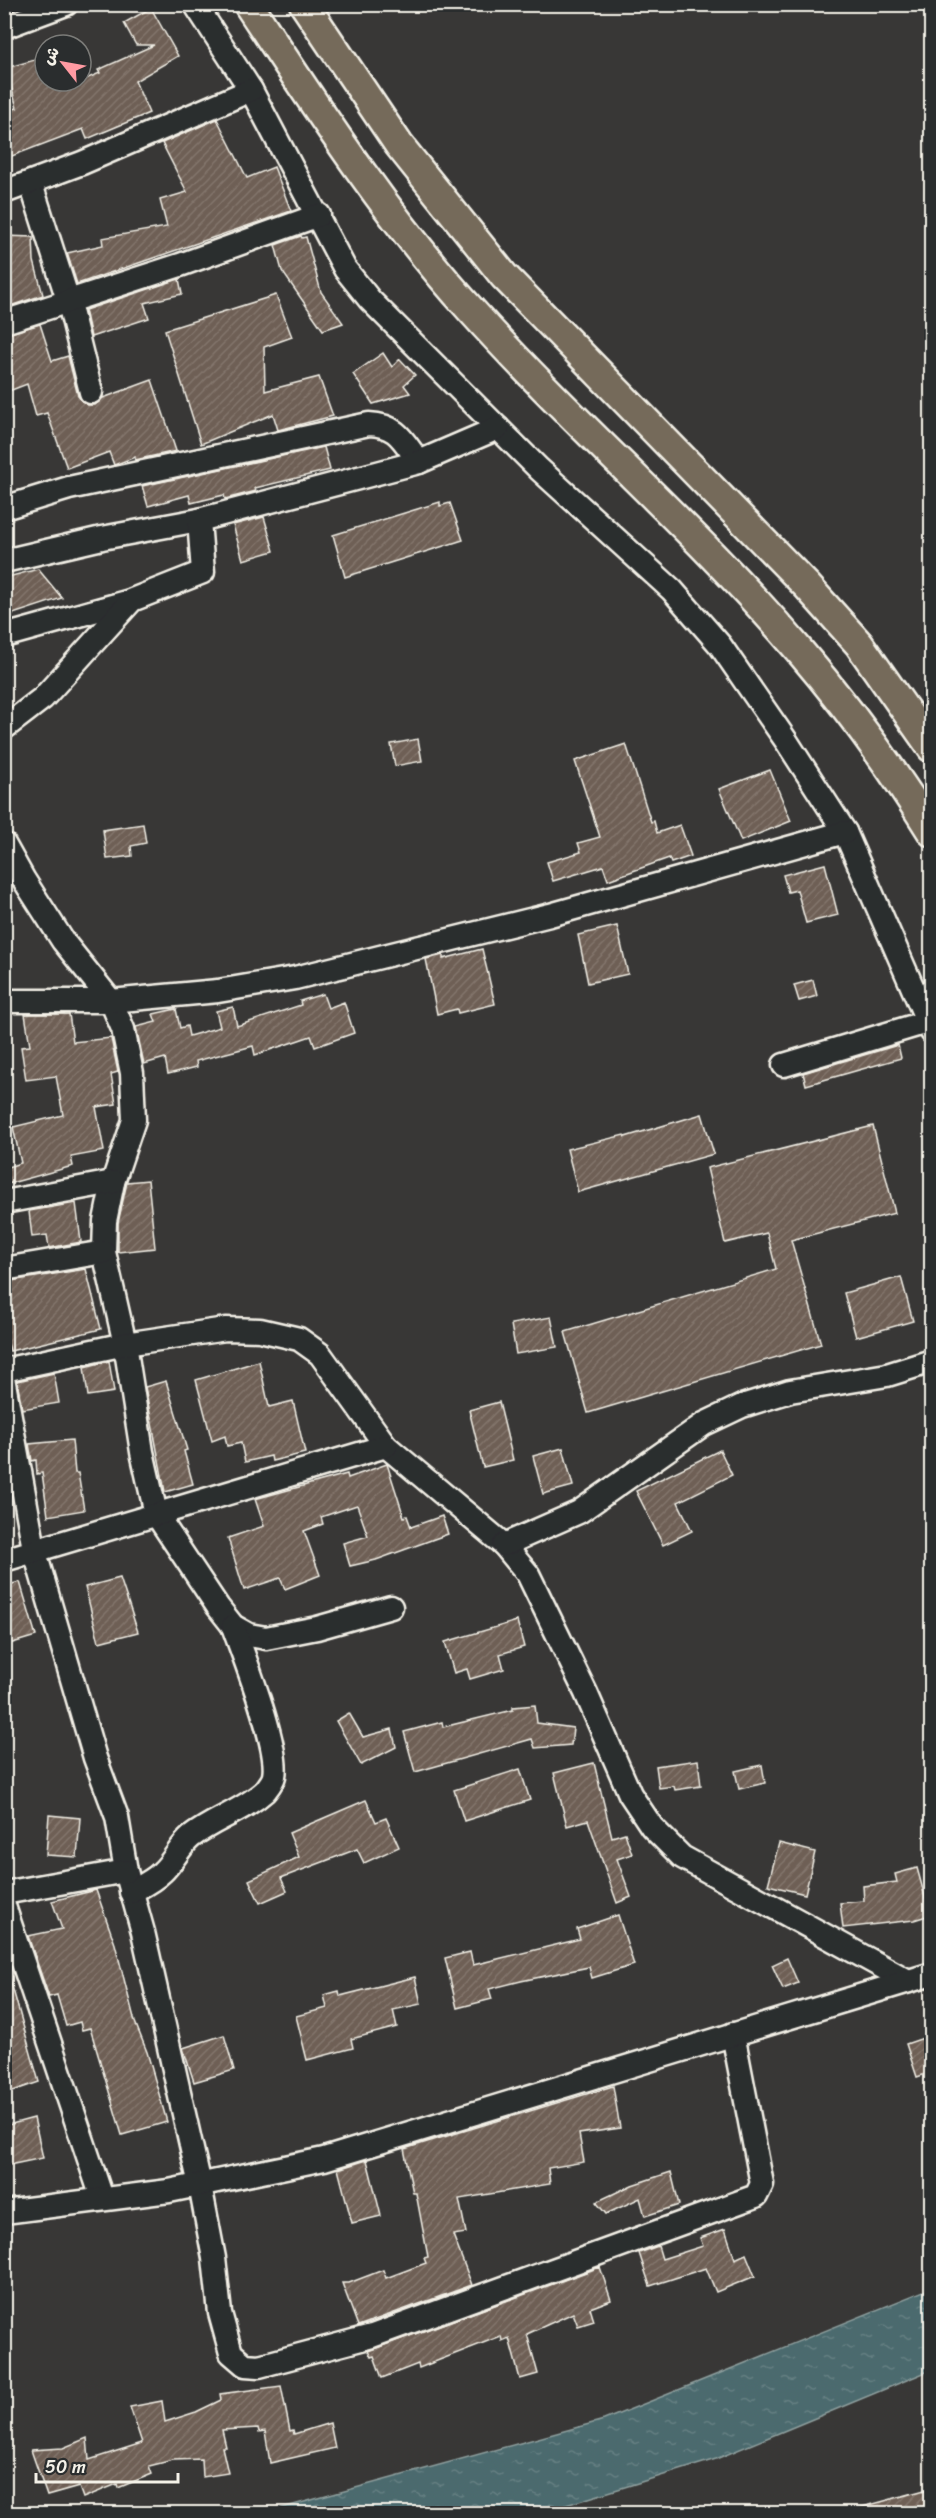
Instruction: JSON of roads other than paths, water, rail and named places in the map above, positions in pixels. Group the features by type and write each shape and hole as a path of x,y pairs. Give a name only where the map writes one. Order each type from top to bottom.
{"main road":[{"path":"248,4 349,156 427,261 473,313 740,585 798,649 897,777 932,832"},
{"path":"304,4 399,145 504,276 807,586 859,644 932,748"}],"street":[{"path":"15,18 66,4"},
{"path":"195,4 251,90 319,215 329,240 345,269 370,300 539,470 672,590 720,645 845,832 929,1027 784,1065"},
{"path":"4,192 31,184 251,90"},
{"path":"31,184 69,303 91,392"},
{"path":"4,322 69,303 319,215"},
{"path":"4,508 69,488 369,424 385,424 396,432 419,462"},
{"path":"4,561 102,538 199,520 419,462 498,428"},
{"path":"4,636 132,600 203,573 199,520"},
{"path":"4,728 44,698 132,600"},
{"path":"4,1002 111,1001 219,992 306,975 550,915 845,832"},
{"path":"4,844 63,941 111,1001 123,1029 132,1073 134,1120 113,1182 105,1221 104,1252 125,1344 142,1452 156,1514 233,1626 265,1719 275,1763 274,1778 266,1790 234,1814 210,1825 190,1838 164,1871 153,1880 4,1893"},
{"path":"4,1202 113,1182"},
{"path":"4,1269 104,1252"},
{"path":"4,1371 125,1344 226,1329 260,1330 299,1339 320,1354 386,1446 504,1545 528,1574 542,1600 625,1784 652,1827 682,1857 908,1981"},
{"path":"504,1545 579,1512 704,1424 742,1406 790,1391 887,1375 932,1361"},
{"path":"4,1383 34,1549 95,1758 117,1816 129,1881 200,2185 214,2258 220,2313 231,2353 238,2361 244,2366 259,2366 372,2336 756,2196 762,2184 733,2034"},
{"path":"4,1560 34,1549 386,1446"},
{"path":"233,1626 249,1635 266,1638 317,1628 391,1607"},
{"path":"4,1906 102,2198"},
{"path":"4,2212 200,2185 324,2159 932,1974"}],"water":[{"path":"931,2288 931,2370 716,2459 540,2513 264,2513 604,2420"}]}
